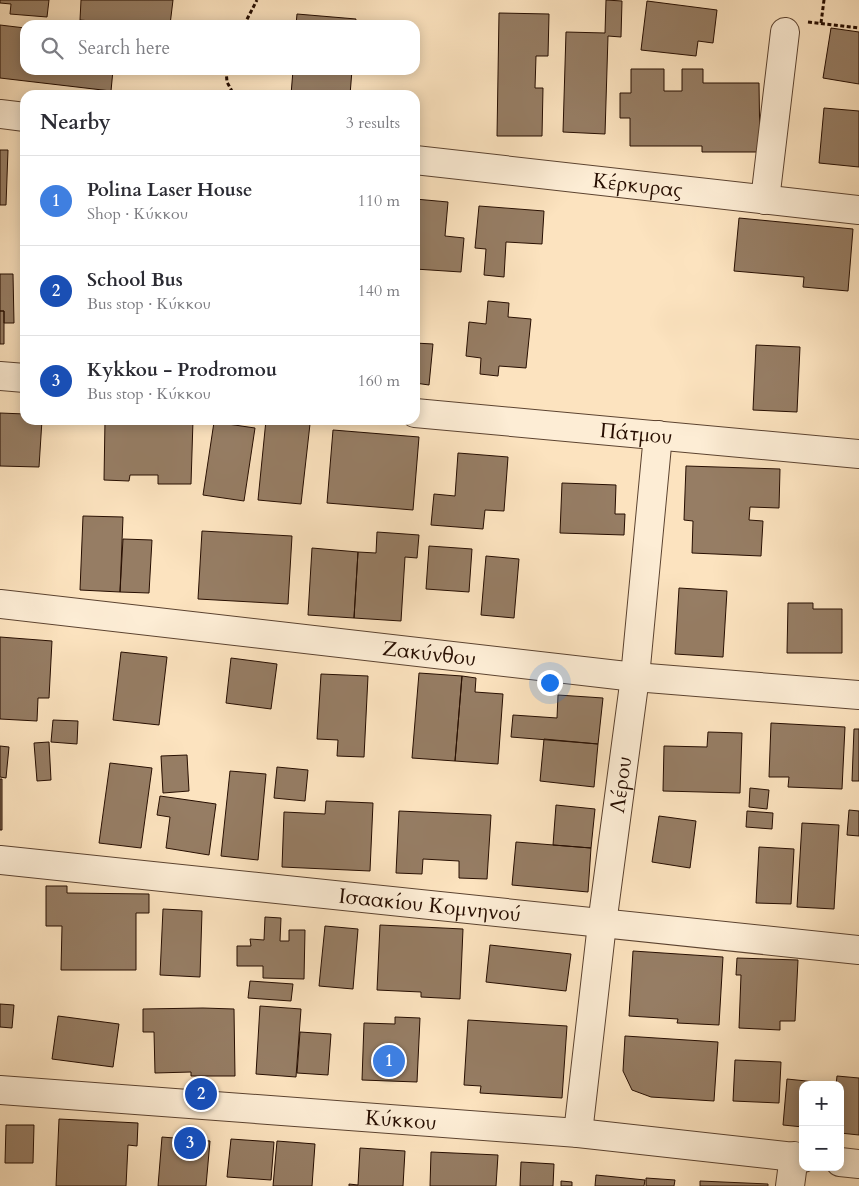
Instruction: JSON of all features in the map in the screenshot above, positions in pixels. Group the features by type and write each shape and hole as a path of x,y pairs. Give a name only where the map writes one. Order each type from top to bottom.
{"street":[{"path":"765,200 786,32"},
{"path":"0,114 20,116"},
{"name":"Κέρκυρας","path":"420,161 859,210"},
{"path":"0,376 20,378"},
{"name":"Πάτμου","path":"420,414 859,454"},
{"name":"Λέρου","path":"578,1134 602,924 634,677 658,436"},
{"name":"Ζακύνθου","path":"0,604 634,677 859,695"},
{"name":"Ισαακίου Κομνηνού","path":"0,860 859,950"},
{"name":"Κύκκου","path":"0,1090 578,1134 798,1157"},
{"path":"790,1186 798,1157"},
{"path":"844,1162 859,1164"}],"path":[{"path":"247,20 257,0"},
{"path":"821,23 824,0 822,0"},
{"path":"786,32 792,20 859,28"},
{"path":"226,75 227,82 231,90"}],"building":[{"path":"0,0 49,0 47,17 10,14 11,4 0,3"},
{"path":"81,0 173,0 171,20 80,20"},
{"path":"606,0 622,1 621,37 608,36 605,134 563,132 566,32 605,33"},
{"path":"647,1 717,10 713,43 698,41 696,56 641,50"},
{"path":"499,13 549,14 548,56 536,56 535,88 543,88 542,136 497,136"},
{"path":"297,14 356,19 356,20 296,20"},
{"path":"0,25 20,27 20,75 113,75 111,90 0,78"},
{"path":"831,28 859,32 859,84 823,78"},
{"path":"631,69 664,69 664,91 682,91 682,69 703,69 703,83 759,83 760,152 702,152 702,146 630,146 630,118 620,118 620,93 631,93"},
{"path":"293,75 352,75 350,90 291,90"},
{"path":"824,108 859,111 859,167 819,163"},
{"path":"0,150 8,150 6,205 0,205"},
{"path":"420,199 448,202 445,236 464,238 461,272 420,269"},
{"path":"479,206 544,211 542,244 506,242 504,277 484,275 486,249 475,248"},
{"path":"739,218 853,229 848,291 803,287 804,277 734,271"},
{"path":"0,274 13,274 14,323 4,323 4,311 0,311"},
{"path":"488,301 509,303 508,317 531,319 526,368 499,366 498,376 480,374 481,358 466,356 469,322 486,324"},
{"path":"0,311 4,311 4,344 0,344"},
{"path":"420,343 433,344 429,385 420,384"},
{"path":"756,345 800,347 797,412 753,410"},
{"path":"0,413 20,414 20,425 42,425 39,467 0,466"},
{"path":"105,425 193,425 191,484 158,484 158,475 130,475 129,481 104,480"},
{"path":"214,425 234,425 255,428 244,501 203,495"},
{"path":"266,425 310,425 301,504 258,500"},
{"path":"333,430 419,437 413,510 327,503"},
{"path":"458,453 508,457 504,511 485,510 483,529 431,525 434,494 455,496"},
{"path":"686,466 780,469 779,508 750,507 749,520 763,521 761,556 692,553 693,521 684,520"},
{"path":"562,483 616,485 615,514 625,514 624,535 560,533"},
{"path":"83,516 123,517 120,592 80,590"},
{"path":"202,531 292,536 288,604 198,599"},
{"path":"377,532 419,535 417,558 405,557 401,621 354,618 358,552 376,553"},
{"path":"123,539 152,540 149,593 120,592"},
{"path":"429,546 472,549 469,592 426,589"},
{"path":"312,548 358,552 354,618 308,615"},
{"path":"486,556 519,559 514,618 481,615"},
{"path":"679,588 727,591 723,657 675,654"},
{"path":"788,603 813,603 813,609 842,609 842,653 787,653"},
{"path":"0,637 52,641 49,698 38,698 37,721 0,719"},
{"path":"121,652 167,657 159,725 113,720"},
{"path":"231,658 277,664 271,709 226,703"},
{"path":"419,673 462,676 455,761 412,758"},
{"path":"321,674 368,676 364,757 337,756 338,740 317,739"},
{"path":"462,676 476,678 475,692 503,694 498,764 455,761"},
{"path":"558,695 603,698 598,744 511,737 513,715 557,718"},
{"path":"53,720 78,721 77,744 51,742"},
{"path":"771,723 845,727 842,789 788,787 789,777 769,777"},
{"path":"854,729 859,729 859,781 852,781"},
{"path":"708,732 742,733 740,793 663,791 664,746 707,747"},
{"path":"544,739 598,744 594,787 540,781"},
{"path":"49,742 51,780 37,781 34,743"},
{"path":"0,746 9,747 6,778 0,777"},
{"path":"187,755 189,791 163,793 161,756"},
{"path":"110,763 152,768 141,848 99,843"},
{"path":"277,767 308,770 305,801 274,798"},
{"path":"230,771 266,774 258,860 221,856"},
{"path":"0,779 2,779 2,830 0,830"},
{"path":"750,788 769,790 767,809 749,807"},
{"path":"160,796 216,804 209,855 166,848 170,817 157,815"},
{"path":"326,801 373,803 370,871 282,867 284,812 325,814"},
{"path":"556,805 595,809 591,848 553,845"},
{"path":"849,810 859,811 859,836 847,835"},
{"path":"399,811 491,815 487,879 459,878 459,861 423,859 422,874 396,873"},
{"path":"747,811 773,813 772,829 746,827"},
{"path":"659,816 696,821 690,868 652,862"},
{"path":"802,823 839,825 834,909 797,907"},
{"path":"516,842 591,848 588,892 512,885"},
{"path":"759,847 794,849 791,904 756,903"},
{"path":"46,886 67,886 67,893 149,894 149,913 136,913 136,970 61,970 62,926 46,926"},
{"path":"163,909 202,911 200,977 160,975"},
{"path":"265,917 281,918 280,941 289,941 289,930 305,930 304,979 263,978 263,966 237,966 237,946 251,946 250,939 264,940"},
{"path":"380,925 463,929 460,999 421,997 421,992 377,990"},
{"path":"325,926 358,929 353,989 319,986"},
{"path":"490,945 571,954 566,991 486,982"},
{"path":"633,951 723,957 719,1025 677,1023 678,1019 629,1016"},
{"path":"737,958 798,960 795,1021 780,1021 780,1030 739,1028 741,975 736,975"},
{"path":"250,981 293,984 291,1001 248,998"},
{"path":"0,1004 14,1005 12,1028 0,1027"},
{"path":"260,1006 301,1009 296,1077 256,1074"},
{"path":"143,1009 234,1009 235,1076 191,1076 191,1072 155,1073 154,1032 143,1032"},
{"path":"58,1016 119,1024 113,1067 52,1059"},
{"path":"395,1017 420,1018 417,1082 362,1080 364,1023 395,1024"},
{"path":"468,1020 567,1026 562,1098 480,1093 481,1086 464,1085"},
{"path":"300,1032 331,1034 328,1075 297,1073"},
{"path":"625,1036 718,1042 714,1101 651,1097 632,1090 623,1071"},
{"path":"735,1060 781,1062 779,1103 733,1101"},
{"path":"837,1076 859,1078 859,1135 844,1133 844,1081 836,1081"},
{"path":"787,1079 806,1081 799,1081 799,1127 783,1125"},
{"path":"59,1119 138,1123 137,1146 128,1145 126,1186 56,1186"},
{"path":"6,1125 34,1125 33,1163 5,1163"},
{"path":"162,1137 210,1141 206,1186 158,1186"},
{"path":"231,1139 274,1142 271,1180 227,1177"},
{"path":"277,1141 315,1144 312,1186 273,1186"},
{"path":"360,1148 405,1151 403,1186 349,1186 349,1184 358,1185"},
{"path":"431,1152 498,1155 496,1186 430,1186"},
{"path":"521,1162 554,1164 553,1186 520,1186"},
{"path":"596,1175 645,1180 644,1186 595,1186"},
{"path":"646,1178 675,1180 674,1186 646,1186"},
{"path":"561,1181 572,1182 572,1186 561,1186"},
{"path":"700,1181 768,1184 768,1186 700,1186"}],"place":[{"name":"Polina Laser House","path":"389,1061"},
{"name":"School Bus","path":"201,1094"},
{"name":"Kykkou - Prodromou","path":"190,1143"}]}
